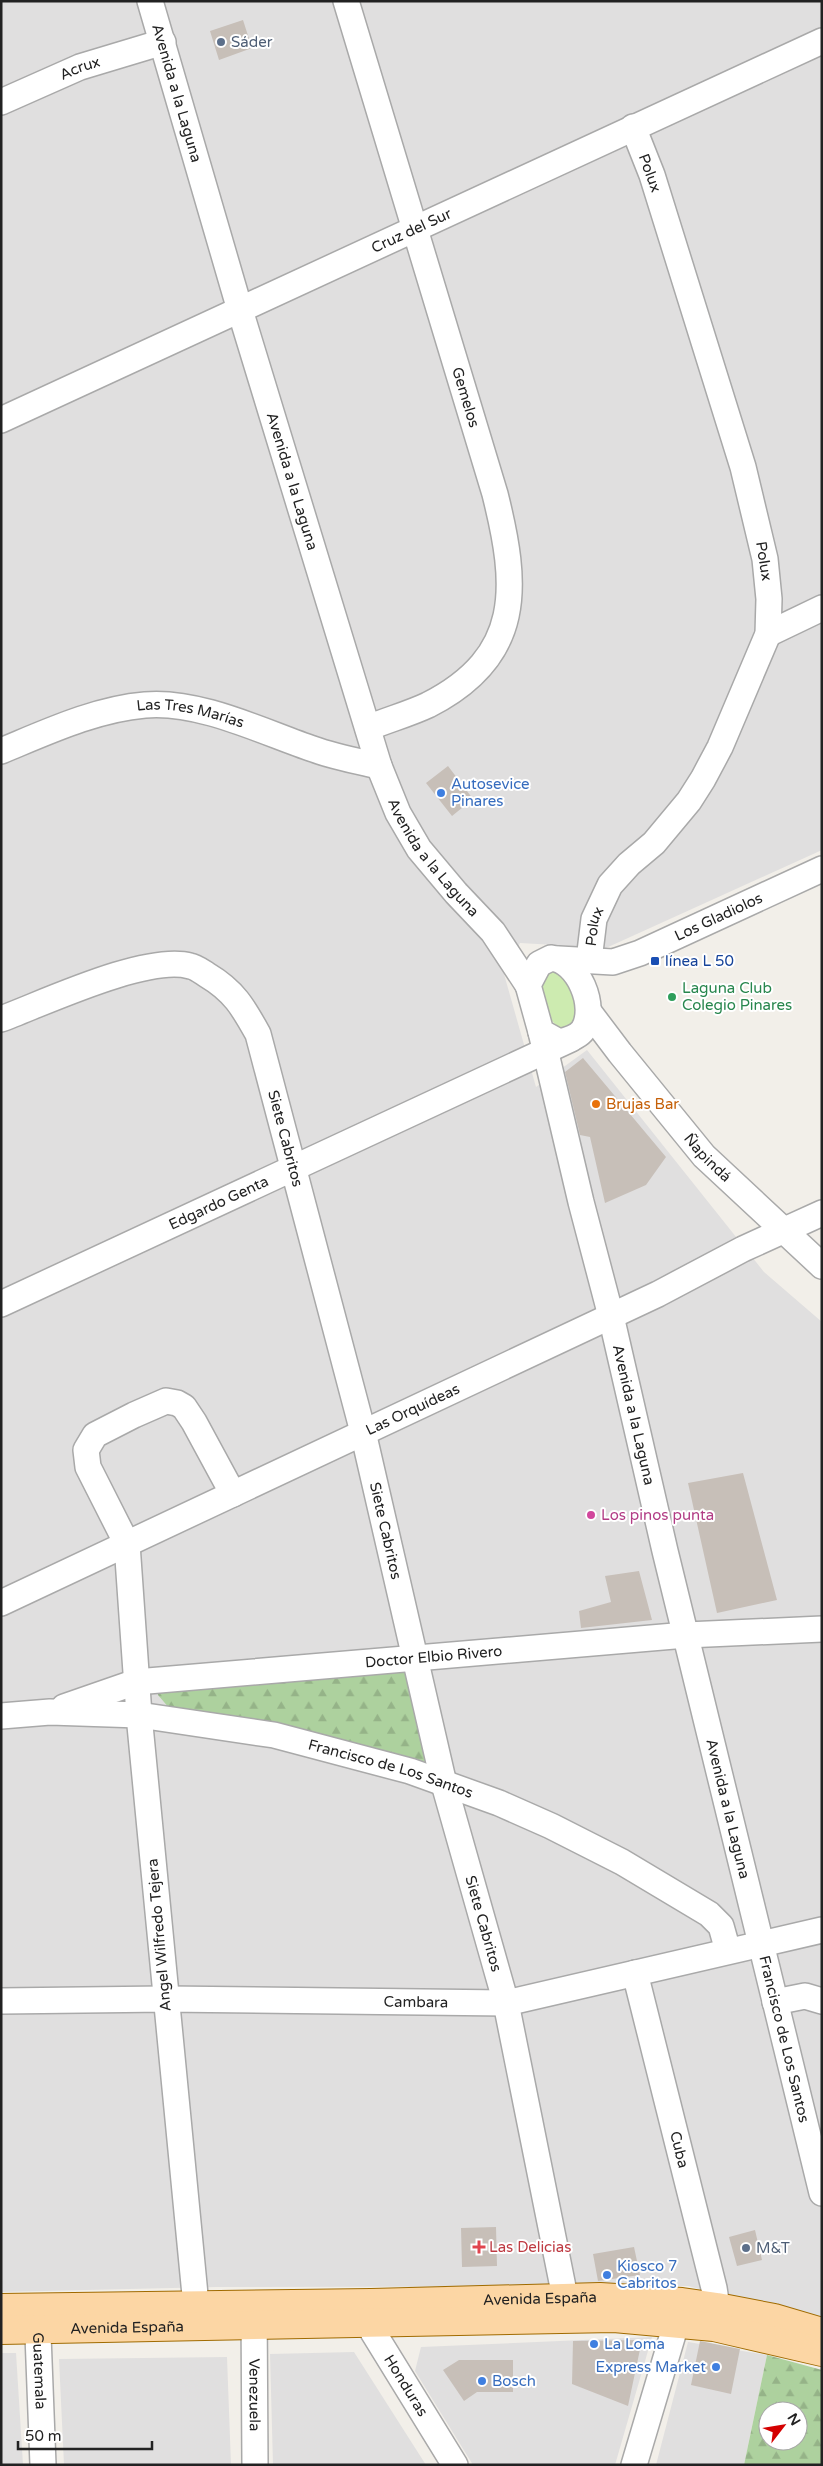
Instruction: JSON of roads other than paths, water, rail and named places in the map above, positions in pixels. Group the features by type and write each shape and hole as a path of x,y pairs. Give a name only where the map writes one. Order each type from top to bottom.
{"main road":[{"name":"Avenida España","path":"1,2308 38,2318 372,2313 568,2308 600,2297 716,2317 774,2318 822,2332"},
{"name":"Avenida España","path":"716,2317 822,2352"},
{"name":"Avenida España","path":"1,2330 38,2318"}],"street":[{"name":"Avenida a la Laguna","path":"150,1 240,310 368,728 398,813 419,849 493,932 528,986"},
{"name":"Gemelos","path":"346,1 495,494 508,544 509,589 504,628 489,659 460,685 427,705 368,728"},
{"name":"Cruz del Sur","path":"1,420 822,41"},
{"name":"Acrux","path":"1,102 80,67 163,42"},
{"name":"Polux","path":"589,960 594,919 610,885 665,830 689,801 703,779 720,748 768,634 769,599 765,559 744,467 652,175 633,128"},
{"path":"768,634 822,608"},
{"name":"Las Tres Marías","path":"1,751 98,714 146,705 188,708 236,721 316,750 380,766"},
{"name":"Los Gladiolos","path":"552,959 614,962 640,953 706,924 822,869"},
{"name":"Avenida a la Laguna","path":"493,932 552,959"},
{"path":"588,1006 575,974 552,959 534,971 528,986 543,1042 559,1042 571,1039 583,1031 588,1006 614,962"},
{"name":"Siete Cabritos","path":"1,1020 119,974 154,965 190,966 226,986 245,1009 258,1034 295,1168 363,1432 444,1784 506,2003 568,2308"},
{"name":"Ñapindá","path":"588,1006 625,1060 704,1156 822,1266"},
{"name":"Avenida a la Laguna","path":"543,1042 611,1316 761,1943"},
{"name":"Edgardo Genta","path":"1,1304 295,1168 543,1042"},
{"name":"Las Orquídeas","path":"1,1603 611,1316 743,1248 784,1231 822,1212"},
{"path":"126,1544 88,1467 86,1450 95,1435 134,1415 166,1401 184,1407 233,1494"},
{"name":"Angel Wilfredo Tejera","path":"126,1544 138,1715 197,2315"},
{"name":"Doctor Elbio Rivero","path":"50,1712 136,1682 686,1635 822,1629"},
{"name":"Francisco de Los Santos","path":"1,1716 50,1712 138,1715 274,1735 410,1771 499,1803 551,1826 630,1867 709,1914 721,1926 728,1951"},
{"name":"Cambara","path":"1,2000 165,1999 506,2003 822,1930"},
{"name":"Francisco de Los Santos","path":"761,1943 822,2193"},
{"name":"Cuba","path":"635,1973 716,2317"},
{"path":"775,2002 805,1996 822,2000"},
{"path":"634,2465 679,2312"},
{"name":"Honduras","path":"372,2313 373,2332 455,2465"},
{"name":"Venezuela","path":"254,2314 256,2465"},
{"name":"Guatemala","path":"38,2318 43,2465"}],"place":[{"name":"Sáder","path":"221,42"},
{"name":"Autosevice Pinares","path":"441,793"},
{"name":"línea L 50","path":"655,961"},
{"name":"Laguna Club Colegio Pinares","path":"672,997"},
{"name":"Brujas Bar","path":"596,1104"},
{"name":"Los pinos punta","path":"591,1515"},
{"name":"Las Delicias","path":"479,2247"},
{"name":"M&T","path":"746,2248"},
{"name":"Kiosco 7 Cabritos","path":"607,2275"},
{"name":"La Loma","path":"594,2344"},
{"name":"Express Market","path":"716,2367"},
{"name":"Bosch","path":"482,2381"}]}
